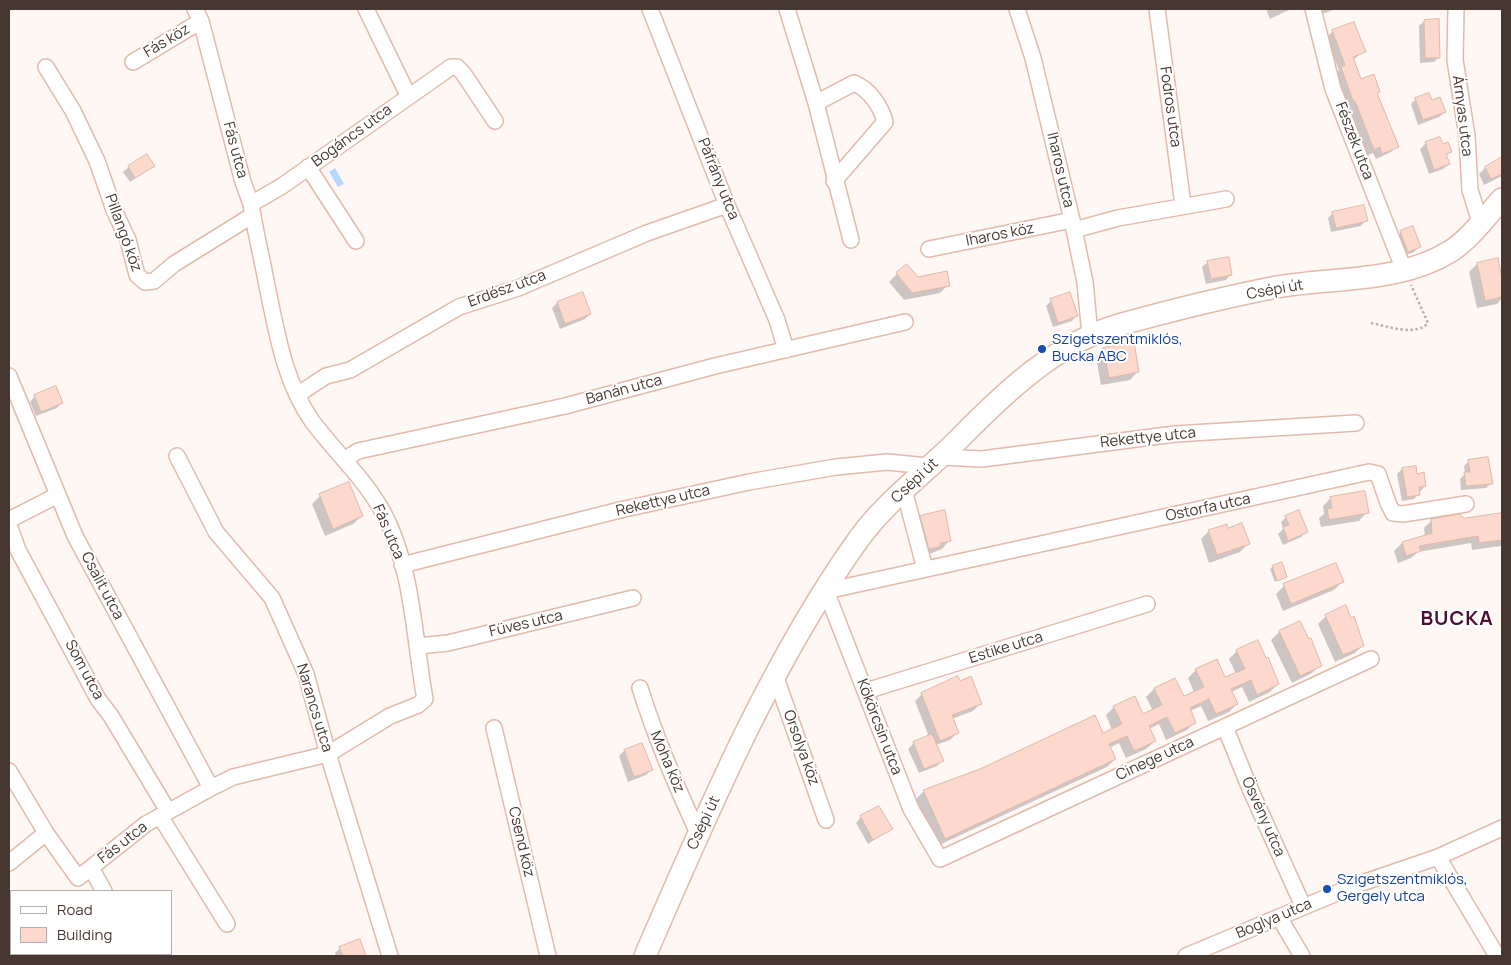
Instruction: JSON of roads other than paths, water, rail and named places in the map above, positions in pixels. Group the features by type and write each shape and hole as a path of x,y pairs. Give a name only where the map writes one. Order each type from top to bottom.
{"street":[{"path":"366,9 408,95"},
{"name":"Páfrány utca","path":"650,9 727,205 777,320 786,350"},
{"path":"787,9 816,103 834,181 851,240"},
{"name":"Iharos utca","path":"1017,9 1033,58 1085,282 1090,334"},
{"name":"Fodros utca","path":"1157,9 1184,205"},
{"name":"Fészek utca","path":"1313,9 1333,89 1404,270"},
{"name":"Árnyas utca","path":"1456,9 1454,60 1467,136 1470,190 1480,222"},
{"name":"Fás köz","path":"133,62 198,15"},
{"name":"Fás utca","path":"46,833 78,878 164,814 211,788 233,777 328,754 390,716 418,705 425,698 418,660 418,646 402,564 384,515 312,420 297,395 283,360 252,209 198,15"},
{"name":"Pillangó köz","path":"46,67 73,111 97,161 114,210 128,240 137,275 145,282 154,281 174,264 252,209"},
{"name":"Bogáncs utca","path":"252,209 408,95 451,67 457,67 463,73 495,121"},
{"path":"816,103 854,83 865,87 883,113 885,122 834,181"},
{"path":"308,167 356,241"},
{"path":"1072,225 1226,199"},
{"name":"Csépi út","path":"645,956 699,835 775,675 859,538 904,490 1001,399 1055,355 1090,334 1170,311 1279,287 1391,274 1430,262 1453,250 1470,236 1480,222 1501,202"},
{"name":"Erdész utca","path":"297,395 326,376 350,370 459,307 518,288 647,233 727,205"},
{"name":"Iharos köz","path":"929,249 1072,225"},
{"name":"Banán utca","path":"344,460 358,451 565,406 905,322"},
{"name":"Csalit utca","path":"9,376 75,536 211,788"},
{"name":"Rekettye utca","path":"402,564 620,510 749,482 836,467 887,462 935,462 982,459 1175,434 1356,422"},
{"name":"Narancs utca","path":"176,456 216,532 272,598 306,674 328,754 390,956"},
{"name":"Ostorfa utca","path":"826,591 1369,472 1378,474 1393,512 1403,514 1466,504"},
{"path":"904,490 925,570"},
{"path":"9,520 58,495"},
{"name":"Som utca","path":"9,525 18,550 57,619 98,699 111,716 164,814 228,924"},
{"name":"Kökörcsin utca","path":"826,591 911,809 940,859"},
{"name":"Füves utca","path":"418,646 448,643 633,598"},
{"name":"Estike utca","path":"866,691 1147,604"},
{"name":"Cinege utca","path":"940,859 1371,659"},
{"name":"Orsolya köz","path":"775,675 826,820"},
{"name":"Moha köz","path":"640,688 653,729 673,779 699,835"},
{"name":"Ösvény utca","path":"1225,727 1251,791 1303,906"},
{"name":"Csend köz","path":"494,728 548,956"},
{"path":"9,771 46,833 9,863"},
{"name":"Boglya utca","path":"1186,956 1303,906 1438,857 1502,828"},
{"path":"1438,857 1497,956"},
{"path":"91,868 103,890"},
{"path":"1279,917 1302,956"}],"water":[{"path":"335,168 344,184 338,187 329,172"}],"place":[{"name":"Szigetszentmiklós, Bucka ABC","path":"1042,349"},
{"name":"Szigetszentmiklós, Gergely utca","path":"1327,889"}],"district":[{"name":"BUCKA","path":"1457,619"}]}
